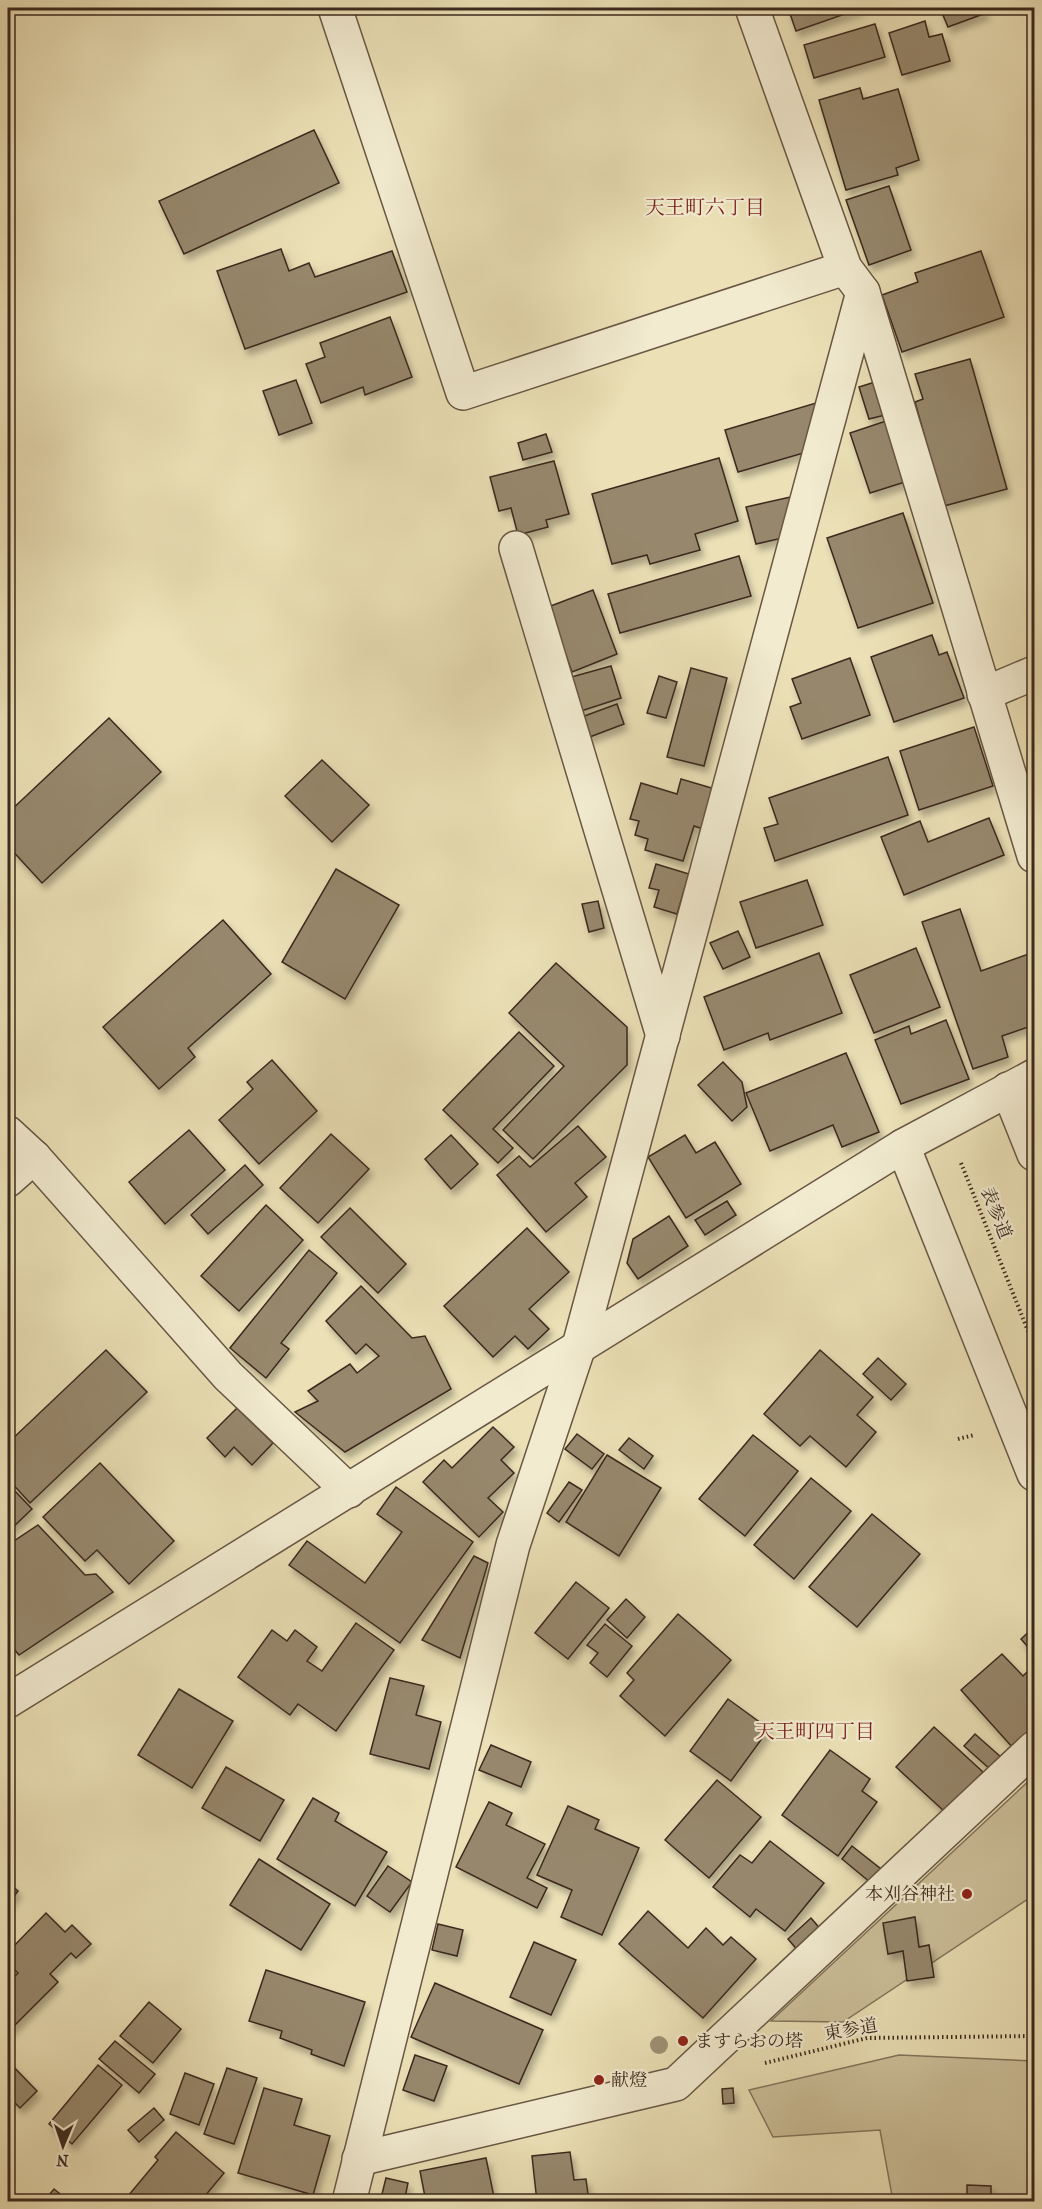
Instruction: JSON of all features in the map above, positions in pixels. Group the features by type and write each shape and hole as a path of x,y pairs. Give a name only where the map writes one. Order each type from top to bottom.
{"street":[{"path":"335,8 463,393 854,280"},
{"path":"752,8 854,280 1035,856"},
{"path":"349,2202 513,1545 579,1346 663,1036 854,280"},
{"path":"516,548 663,1036"},
{"path":"984,694 1035,673"},
{"path":"8,1701 903,1146 1021,1083 1035,1154"},
{"path":"8,1133 34,1157 228,1376 349,1491"},
{"path":"903,1146 1035,1474"},
{"path":"8,1180 34,1157"},
{"path":"359,2159 676,2084 1035,1748"}],"path":[{"name":"表参道","path":"945,1124 1035,1346"},
{"name":"東参道","path":"755,2065 867,2038 1035,2036"},
{"path":"1030,2202 1035,2186"}],"shaded area":[{"path":"1034,1776 1034,1895 843,2022 771,2021"},
{"path":"899,2055 1033,2061 1034,2201 893,2201 880,2130 773,2137 749,2090"}],"building":[{"path":"788,8 862,8 796,31"},
{"path":"940,8 983,8 986,13 948,27"},
{"path":"925,21 929,37 942,34 950,61 902,75 889,33"},
{"path":"875,24 885,57 814,78 804,45"},
{"path":"860,88 863,99 898,89 919,160 896,168 898,175 846,190 819,100"},
{"path":"314,130 339,183 184,254 159,201"},
{"path":"889,186 911,250 869,265 846,200"},
{"path":"281,249 289,271 309,263 315,277 392,251 407,292 245,349 217,271"},
{"path":"981,251 1004,317 902,352 882,295 918,282 915,273"},
{"path":"390,317 412,377 365,395 363,387 321,403 306,364 325,357 320,343"},
{"path":"970,359 1007,489 944,506 915,402 923,399 915,374"},
{"path":"296,380 312,423 279,435 263,391"},
{"path":"875,382 885,415 869,419 859,387"},
{"path":"816,403 807,452 738,472 725,430"},
{"path":"886,421 905,482 870,493 850,433"},
{"path":"546,434 552,452 523,460 518,443"},
{"path":"719,458 738,521 695,534 700,550 650,564 647,555 612,564 592,494"},
{"path":"554,461 569,514 546,520 548,527 518,535 511,508 499,511 490,477"},
{"path":"795,496 787,537 756,544 746,507"},
{"path":"903,513 933,603 858,628 827,538"},
{"path":"739,556 751,596 620,633 608,594"},
{"path":"593,590 617,654 572,672 548,607"},
{"path":"932,635 939,655 947,652 964,698 894,722 871,657"},
{"path":"850,658 870,715 802,739 790,707 801,703 792,679"},
{"path":"611,666 621,698 578,712 568,678"},
{"path":"691,668 727,678 704,766 667,757"},
{"path":"659,676 677,682 666,718 647,713"},
{"path":"617,704 624,724 587,738 579,718"},
{"path":"109,718 161,772 42,883 8,846 8,813"},
{"path":"974,727 993,786 919,810 900,751"},
{"path":"888,757 908,815 775,861 764,828 778,824 769,798"},
{"path":"322,760 369,805 332,842 285,796"},
{"path":"681,779 715,789 703,829 694,826 683,861 645,850 648,839 635,835 639,821 630,819 641,783 677,794"},
{"path":"989,818 1004,855 904,895 881,837 920,821 928,842"},
{"path":"656,864 689,874 677,914 654,907 659,890 649,888"},
{"path":"336,869 399,905 345,999 282,962"},
{"path":"807,880 823,925 756,948 740,902"},
{"path":"598,901 604,928 589,932 582,904"},
{"path":"960,909 981,971 1034,952 1034,1025 1002,1036 1008,1057 973,1069 922,922"},
{"path":"223,920 271,974 188,1048 195,1057 159,1089 103,1027"},
{"path":"738,931 750,957 723,969 710,943"},
{"path":"916,948 940,1007 874,1033 850,975"},
{"path":"819,953 842,1013 770,1040 768,1033 724,1050 704,997"},
{"path":"556,963 627,1027 627,1065 533,1159 503,1130 564,1066 509,1013"},
{"path":"946,1020 969,1079 901,1104 875,1040 909,1026 911,1034"},
{"path":"519,1032 554,1066 493,1129 513,1148 498,1163 443,1110"},
{"path":"846,1053 879,1132 842,1147 833,1125 770,1151 746,1093"},
{"path":"272,1060 317,1111 259,1164 219,1120 253,1089 247,1082"},
{"path":"723,1062 742,1082 747,1107 732,1121 698,1085"},
{"path":"578,1126 606,1157 575,1183 587,1197 546,1232 497,1175 519,1156 530,1167"},
{"path":"189,1130 225,1170 165,1224 129,1182"},
{"path":"331,1134 369,1169 318,1223 280,1188"},
{"path":"451,1135 478,1164 451,1189 425,1159"},
{"path":"685,1135 696,1153 715,1142 741,1184 686,1218 648,1157"},
{"path":"245,1165 263,1185 208,1234 191,1215"},
{"path":"727,1201 736,1215 705,1235 695,1220"},
{"path":"266,1205 303,1240 239,1311 201,1276"},
{"path":"350,1208 406,1264 378,1293 321,1237"},
{"path":"669,1216 688,1246 638,1279 627,1263 633,1239"},
{"path":"527,1228 569,1272 529,1309 549,1329 528,1349 515,1336 493,1357 444,1306"},
{"path":"309,1250 337,1273 281,1343 289,1349 266,1378 230,1348"},
{"path":"361,1286 412,1338 425,1336 451,1389 345,1452 295,1412 318,1401 308,1391 350,1364 357,1373 379,1356 366,1344 356,1354 326,1321"},
{"path":"106,1350 147,1392 30,1503 8,1479 8,1443"},
{"path":"820,1350 873,1397 857,1415 876,1432 846,1467 810,1436 800,1446 764,1414"},
{"path":"878,1358 906,1384 891,1400 863,1374"},
{"path":"237,1408 273,1443 252,1465 234,1447 225,1457 207,1438"},
{"path":"493,1427 514,1447 501,1460 514,1473 488,1498 503,1512 479,1537 423,1482 444,1460 452,1468"},
{"path":"577,1434 604,1454 592,1469 565,1449"},
{"path":"753,1435 798,1471 745,1536 699,1499"},
{"path":"629,1438 653,1456 644,1469 619,1450"},
{"path":"607,1455 661,1488 619,1556 566,1522"},
{"path":"100,1463 174,1541 129,1584 97,1550 85,1561 43,1517"},
{"path":"811,1478 851,1511 794,1579 754,1545"},
{"path":"569,1482 582,1490 559,1522 547,1513"},
{"path":"396,1487 473,1542 400,1643 289,1565 307,1541 365,1583 402,1532 377,1514"},
{"path":"15,1491 32,1509 8,1532 8,1498"},
{"path":"872,1514 920,1554 857,1627 809,1587"},
{"path":"38,1525 85,1575 96,1574 113,1592 19,1655 10,1644 8,1646 8,1545"},
{"path":"474,1556 488,1563 460,1658 422,1640"},
{"path":"576,1582 609,1608 568,1659 535,1633"},
{"path":"626,1599 645,1617 627,1638 607,1620"},
{"path":"678,1614 731,1660 665,1736 620,1696 634,1680 627,1673"},
{"path":"356,1623 394,1650 336,1731 298,1704 290,1715 238,1677 272,1630 287,1641 295,1630 317,1647 307,1661 322,1671"},
{"path":"605,1624 632,1646 607,1677 590,1663 598,1653 587,1645"},
{"path":"1034,1627 1034,1654 1021,1639"},
{"path":"1002,1654 1023,1676 1028,1671 1034,1678 1034,1728 1013,1748 961,1690"},
{"path":"390,1678 424,1686 416,1715 441,1722 429,1769 370,1754"},
{"path":"179,1689 233,1721 192,1788 138,1755"},
{"path":"728,1699 769,1729 731,1781 690,1751"},
{"path":"934,1727 983,1772 945,1812 896,1767"},
{"path":"975,1734 1002,1758 991,1770 964,1746"},
{"path":"491,1745 531,1762 521,1787 479,1770"},
{"path":"830,1750 870,1779 862,1791 877,1802 838,1856 782,1815"},
{"path":"226,1767 284,1800 260,1841 202,1808"},
{"path":"717,1780 761,1817 709,1878 665,1840"},
{"path":"313,1798 339,1813 335,1821 387,1852 355,1906 277,1859"},
{"path":"489,1802 512,1813 506,1825 545,1844 527,1878 547,1888 537,1908 456,1867"},
{"path":"568,1806 599,1820 595,1829 639,1848 602,1935 561,1917 572,1890 537,1875"},
{"path":"770,1841 824,1883 785,1931 756,1909 750,1917 713,1887 740,1855 752,1863"},
{"path":"852,1846 881,1869 871,1883 842,1859"},
{"path":"259,1859 330,1904 301,1950 230,1905"},
{"path":"388,1866 412,1882 390,1912 367,1896"},
{"path":"8,1882 18,1891 8,1904"},
{"path":"648,1911 688,1948 706,1928 723,1945 731,1937 756,1959 703,2018 619,1944"},
{"path":"46,1913 65,1932 72,1925 91,1944 76,1958 71,1953 50,1974 58,1982 8,2032 8,1983 18,1973 11,1966 8,1969 8,1952"},
{"path":"915,1917 919,1947 929,1945 934,1977 907,1981 903,1951 888,1954 883,1923"},
{"path":"811,1918 822,1931 799,1952 788,1939"},
{"path":"438,1924 463,1930 457,1956 432,1950"},
{"path":"534,1942 576,1960 551,2015 510,1997"},
{"path":"266,1970 365,2002 344,2066 311,2054 312,2050 280,2038 282,2031 249,2021"},
{"path":"435,1983 543,2030 519,2084 411,2037"},
{"path":"149,2002 181,2029 153,2063 120,2036"},
{"path":"115,2041 155,2074 139,2093 99,2059"},
{"path":"415,2055 447,2066 434,2101 403,2090"},
{"path":"8,2061 37,2091 20,2108 8,2096"},
{"path":"98,2065 122,2085 72,2144 49,2124"},
{"path":"227,2068 257,2078 234,2144 204,2134"},
{"path":"185,2073 214,2084 199,2125 170,2114"},
{"path":"264,2088 302,2099 294,2125 330,2136 313,2195 238,2173"},
{"path":"733,2088 734,2103 723,2104 722,2089"},
{"path":"154,2108 164,2120 139,2142 128,2130"},
{"path":"176,2132 224,2173 200,2202 123,2202 158,2160 155,2157"},
{"path":"570,2152 574,2180 586,2179 589,2202 537,2202 532,2156"},
{"path":"486,2158 495,2202 426,2202 420,2171"},
{"path":"386,2178 408,2183 404,2202 380,2202"},
{"path":"967,2185 991,2186 991,2202 967,2202"},
{"path":"54,2189 70,2202 43,2202"}],"place":[{"name":"本刈谷神社","path":"967,1894"},
{"name":"ますらおの塔","path":"683,2041"},
{"name":"献燈","path":"599,2080"}],"district":[{"name":"天王町六丁目","path":"705,207"},
{"name":"天王町四丁目","path":"815,1731"}]}
